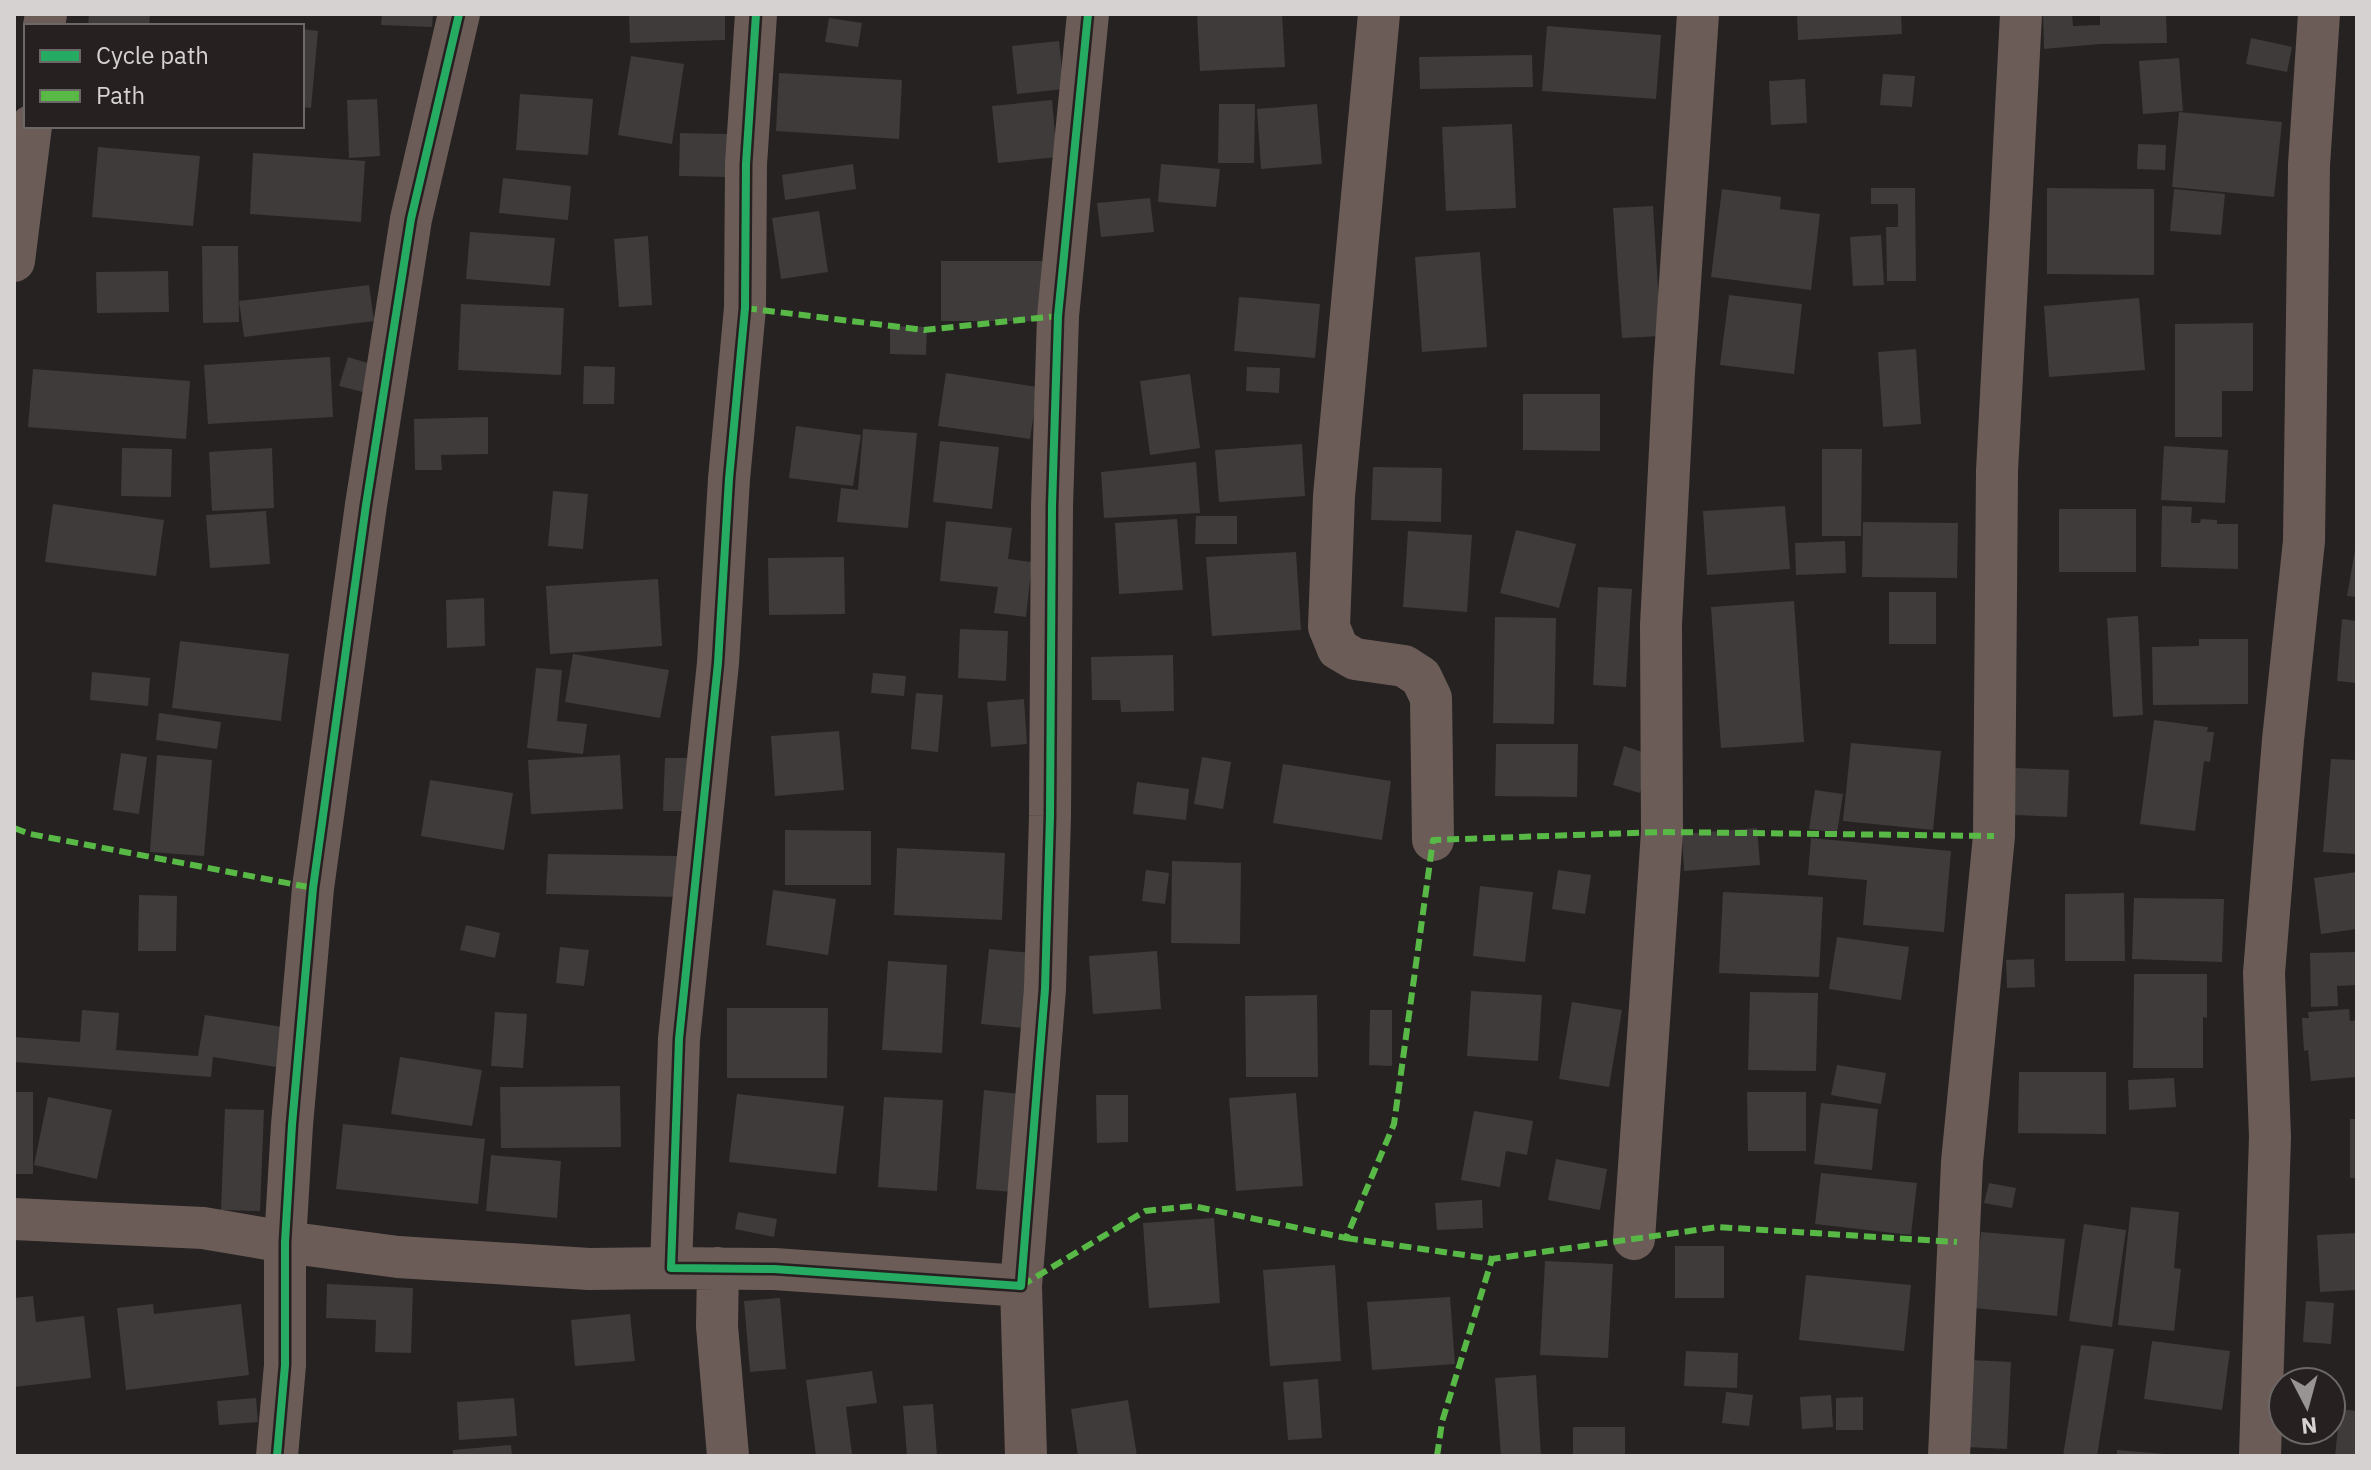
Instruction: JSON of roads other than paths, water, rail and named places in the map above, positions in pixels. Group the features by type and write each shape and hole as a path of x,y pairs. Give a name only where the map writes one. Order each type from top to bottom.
{"street":[{"path":"277,1456 285,1365 285,1242 292,1125 313,888 364,520 411,219 459,14"},
{"path":"671,1268 679,1039 718,663 729,479 745,308 746,164 756,14"},
{"path":"1026,1456 1021,1286 1045,989 1058,316 1088,14"},
{"path":"1379,14 1334,496 1329,627 1338,649 1355,659 1404,666 1421,677 1431,698 1433,840"},
{"path":"1634,1239 1662,832 1661,625 1698,14"},
{"path":"1949,1456 1962,1162 1994,836 1997,471 2021,14"},
{"path":"2260,1456 2270,1137 2264,973 2283,740 2304,541 2309,165 2319,14"},
{"path":"14,261 31,128"},
{"path":"14,1219 203,1228 398,1257 589,1269 718,1268 1021,1286"},
{"path":"718,1268 717,1326 728,1456"}]}
